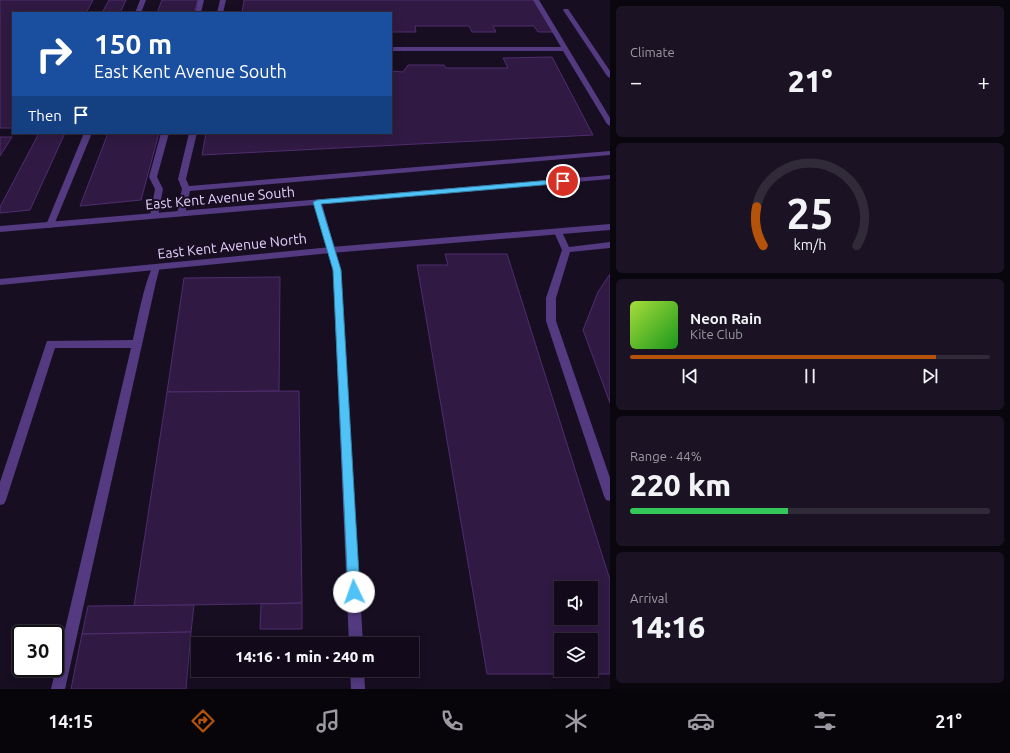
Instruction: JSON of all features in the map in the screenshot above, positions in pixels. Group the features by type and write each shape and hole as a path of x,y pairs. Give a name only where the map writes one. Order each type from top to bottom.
{"street":[{"path":"138,12 143,0"},
{"path":"198,12 201,0"},
{"path":"220,12 224,0"},
{"path":"536,0 610,124"},
{"path":"566,10 610,76"},
{"path":"392,50 565,49"},
{"path":"50,225 88,134"},
{"path":"154,216 159,189 153,177 165,134"},
{"path":"181,214 186,189 182,179 193,134"},
{"path":"186,189 610,154"},
{"name":"East Kent Avenue South","path":"0,230 610,177"},
{"path":"317,202 337,275 356,637"},
{"name":"East Kent Avenue North","path":"0,282 331,250 610,227"},
{"path":"558,232 566,250 551,298 551,321 610,496"},
{"path":"566,250 610,245"},
{"path":"58,689 138,344 150,282 156,267"},
{"path":"0,500 51,344 138,344"},
{"path":"357,677 358,689"}],"building":[{"path":"0,0 93,0 87,12 12,12 12,128 0,128"},
{"path":"109,0 126,0 120,12 103,12"},
{"path":"162,0 198,0 194,12 157,12"},
{"path":"244,0 534,0 553,32 538,32 534,26 493,26 496,32 472,32 469,26 415,26 416,32 392,32 392,12 242,12"},
{"path":"552,57 593,135 202,155 206,134 392,134 392,71 403,72 408,65 444,65 446,68 508,68 503,58"},
{"path":"38,134 65,134 30,210 0,213 0,207"},
{"path":"108,134 159,134 141,200 80,206"},
{"path":"0,137 12,137 0,156"},
{"path":"445,254 507,254 610,580 610,674 598,674 598,633 554,633 554,674 487,674 417,265 448,265"},
{"path":"610,274 610,403 583,330 598,292"},
{"path":"280,277 279,391 167,392 184,278"},
{"path":"299,391 302,603 134,606 167,392"},
{"path":"302,603 302,629 260,629 261,604"},
{"path":"194,605 191,632 82,634 88,606"},
{"path":"191,632 186,689 71,689 82,634"}],"route":[{"path":"354,592 337,270 317,202 563,181"}]}
